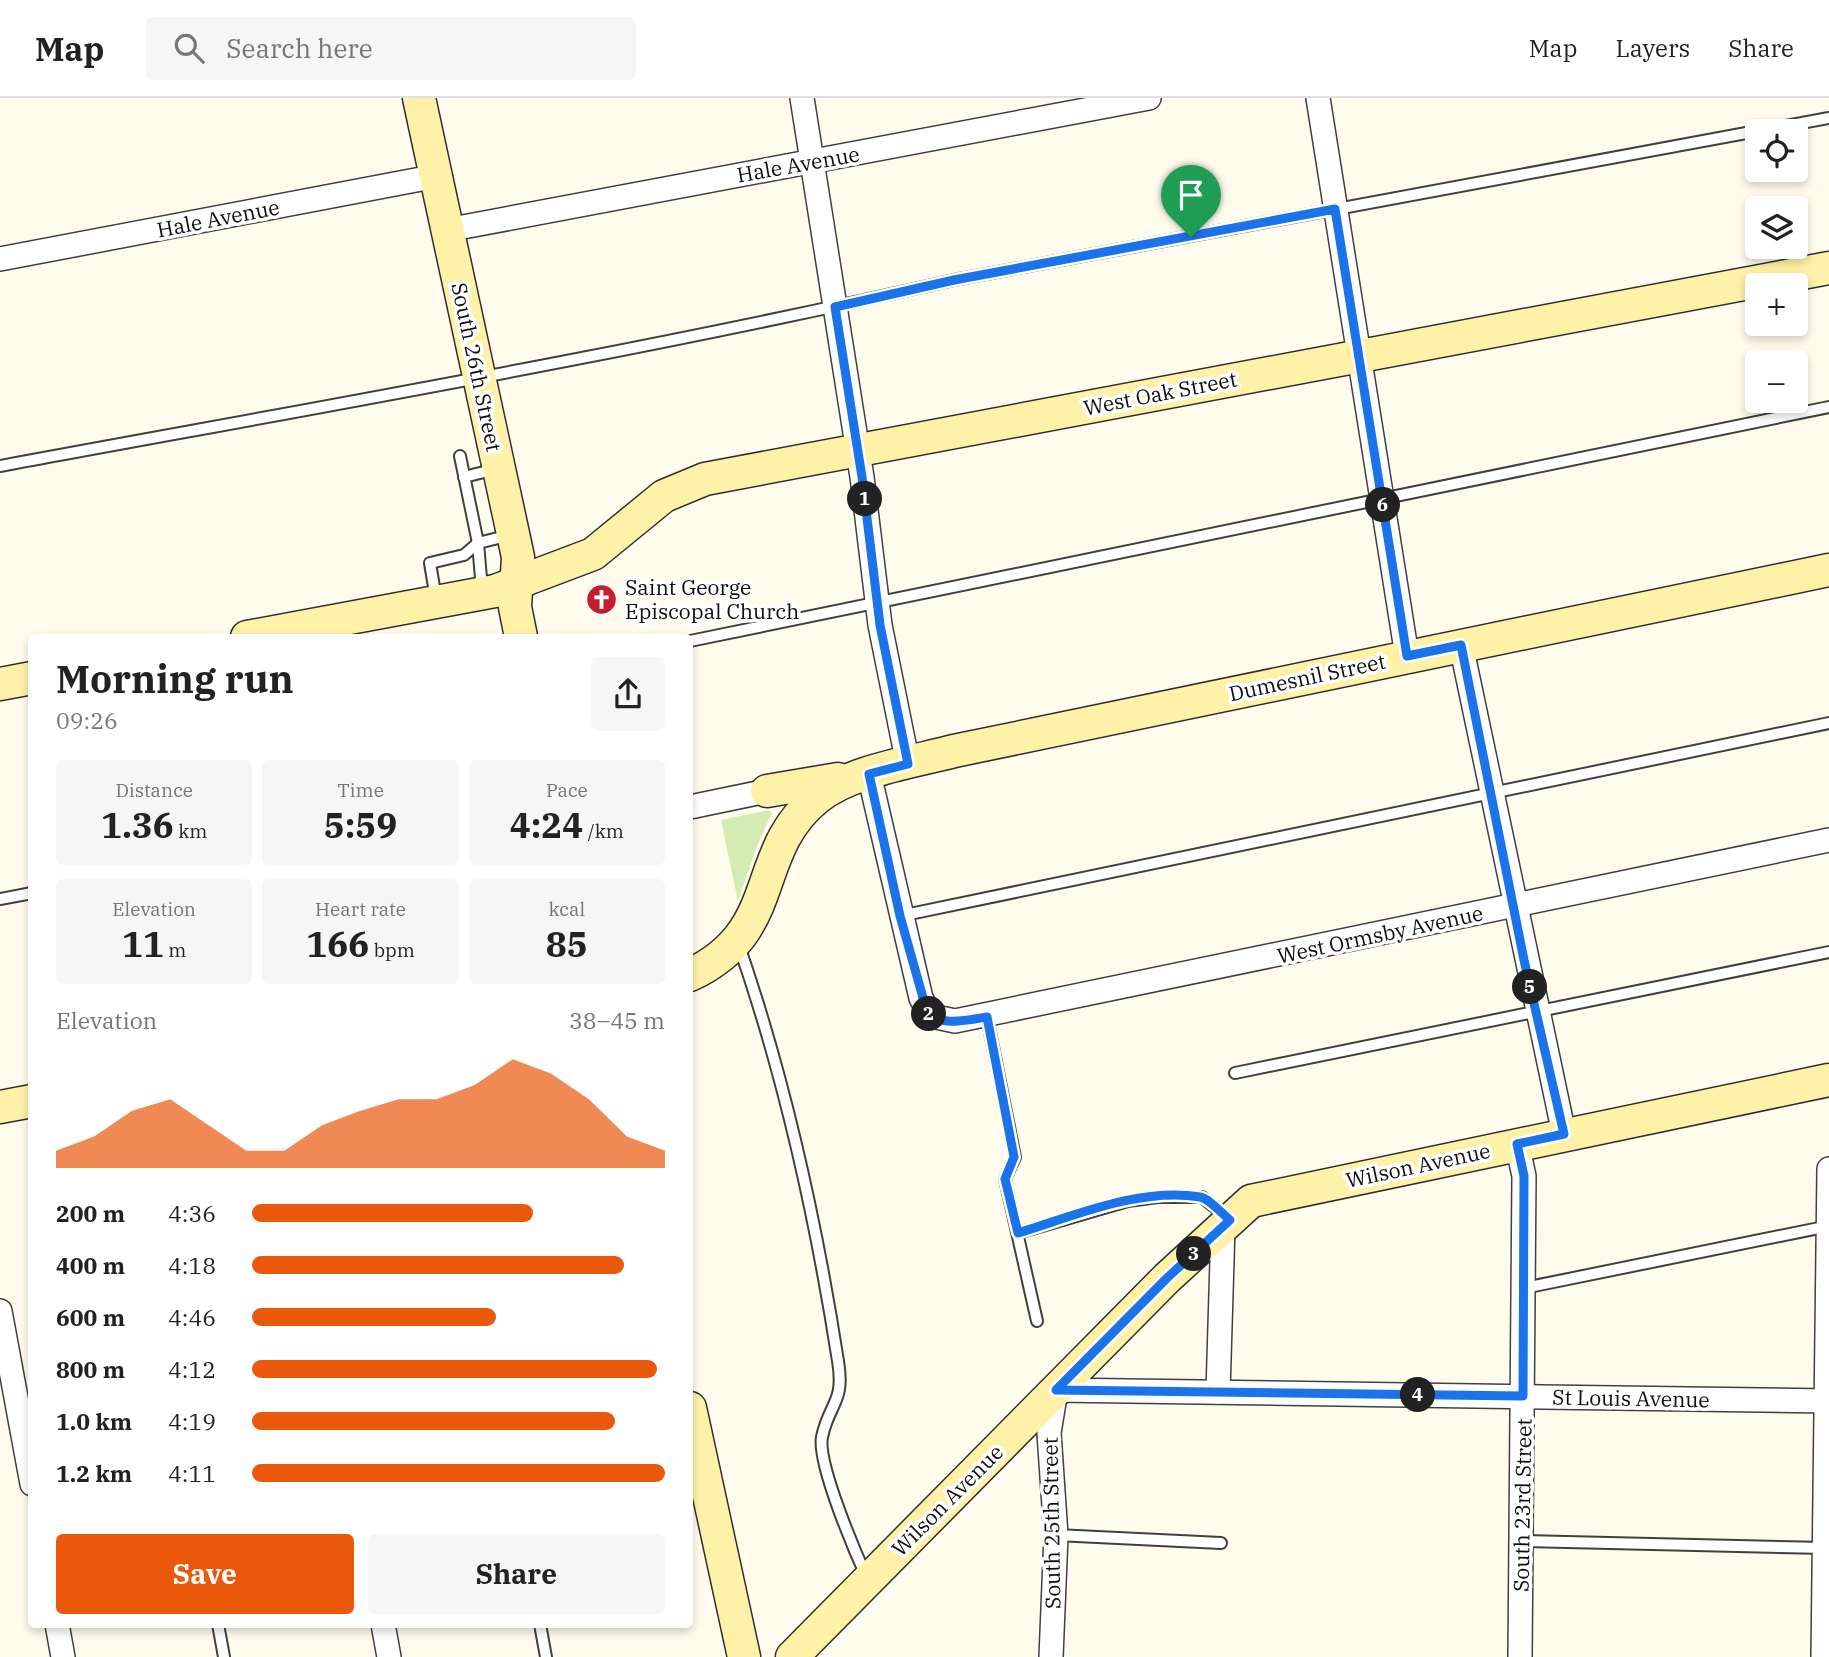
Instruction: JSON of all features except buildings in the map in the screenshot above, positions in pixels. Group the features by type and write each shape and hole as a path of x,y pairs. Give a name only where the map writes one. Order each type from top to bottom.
{"main road":[{"name":"South 26th Street","path":"419,98 513,534 517,557 515,607 520,634"},
{"name":"West Oak Street","path":"263,634 482,593 516,582 593,554 653,504 677,489 731,474 1829,268"},
{"name":"Dumesnil Street","path":"767,791 869,774 1407,656 1829,570"},
{"path":"0,684 28,679"},
{"name":"Dumesnil Street","path":"693,974 716,962 738,940 759,909 779,846 800,813 823,793 869,774"},
{"name":"Wilson Avenue","path":"792,1657 1167,1278 1251,1201 1829,1080"},
{"path":"0,1107 28,1102"},
{"path":"693,1422 744,1657"}],"street":[{"path":"802,98 858,451 878,604 900,736 908,764"},
{"name":"Hale Avenue","path":"447,229 1149,98"},
{"path":"1318,98 1407,656"},
{"name":"Hale Avenue","path":"0,259 437,176"},
{"path":"1461,645 1513,906 1564,1134"},
{"path":"869,774 900,916"},
{"name":"Dumesnil Street","path":"693,806 767,791"},
{"name":"West Ormsby Avenue","path":"900,916 921,998 931,1016 955,1021 987,1017 1829,840"},
{"name":"South 23rd Street","path":"1517,1144 1524,1176 1520,1657"},
{"path":"1824,1657 1829,1170"},
{"path":"1219,1392 1226,1224"},
{"path":"0,1311 28,1462"},
{"name":"St Louis Avenue","path":"1056,1390 1828,1401"},
{"name":"South 25th Street","path":"1051,1657 1056,1535 1049,1433 1056,1390"},
{"path":"58,1628 63,1657"},
{"path":"384,1628 389,1657"}],"lane":[{"path":"1808,122 1829,118"},
{"path":"0,466 479,378 835,307 954,280 1745,133"},
{"path":"693,640 1829,407"},
{"path":"460,456 478,543 482,593"},
{"path":"464,477 499,469"},
{"path":"437,602 430,562 464,555 478,543 513,534"},
{"path":"900,916 1829,723"},
{"path":"0,899 28,894"},
{"path":"738,940 803,1170 842,1389 821,1439 850,1539 867,1580"},
{"path":"1235,1073 1829,952"},
{"path":"987,1017 1014,1157 1005,1179 1037,1321"},
{"path":"1018,1233 1128,1201 1158,1197 1202,1197 1226,1224"},
{"path":"1524,1288 1828,1226"},
{"path":"1056,1535 1221,1543"},
{"path":"1522,1541 1827,1548"},
{"path":"219,1628 224,1657"},
{"path":"541,1628 546,1657"}],"green space":[{"path":"769,810 772,813 738,901 721,820"}],"place":[{"name":"Saint George Episcopal Church","path":"602,599"}],"route":[{"path":"1335,209 1407,656 1461,645 1524,960 1564,1134 1517,1144 1524,1176 1523,1396 1056,1390 1167,1278 1230,1220 1202,1197 1158,1197 1128,1201 1018,1233 1005,1179 1014,1157 987,1017 955,1021 936,1020 927,1012 921,998 869,774 908,764 900,736 880,625 862,477 835,307 954,280 1191,237 1335,209"}]}
